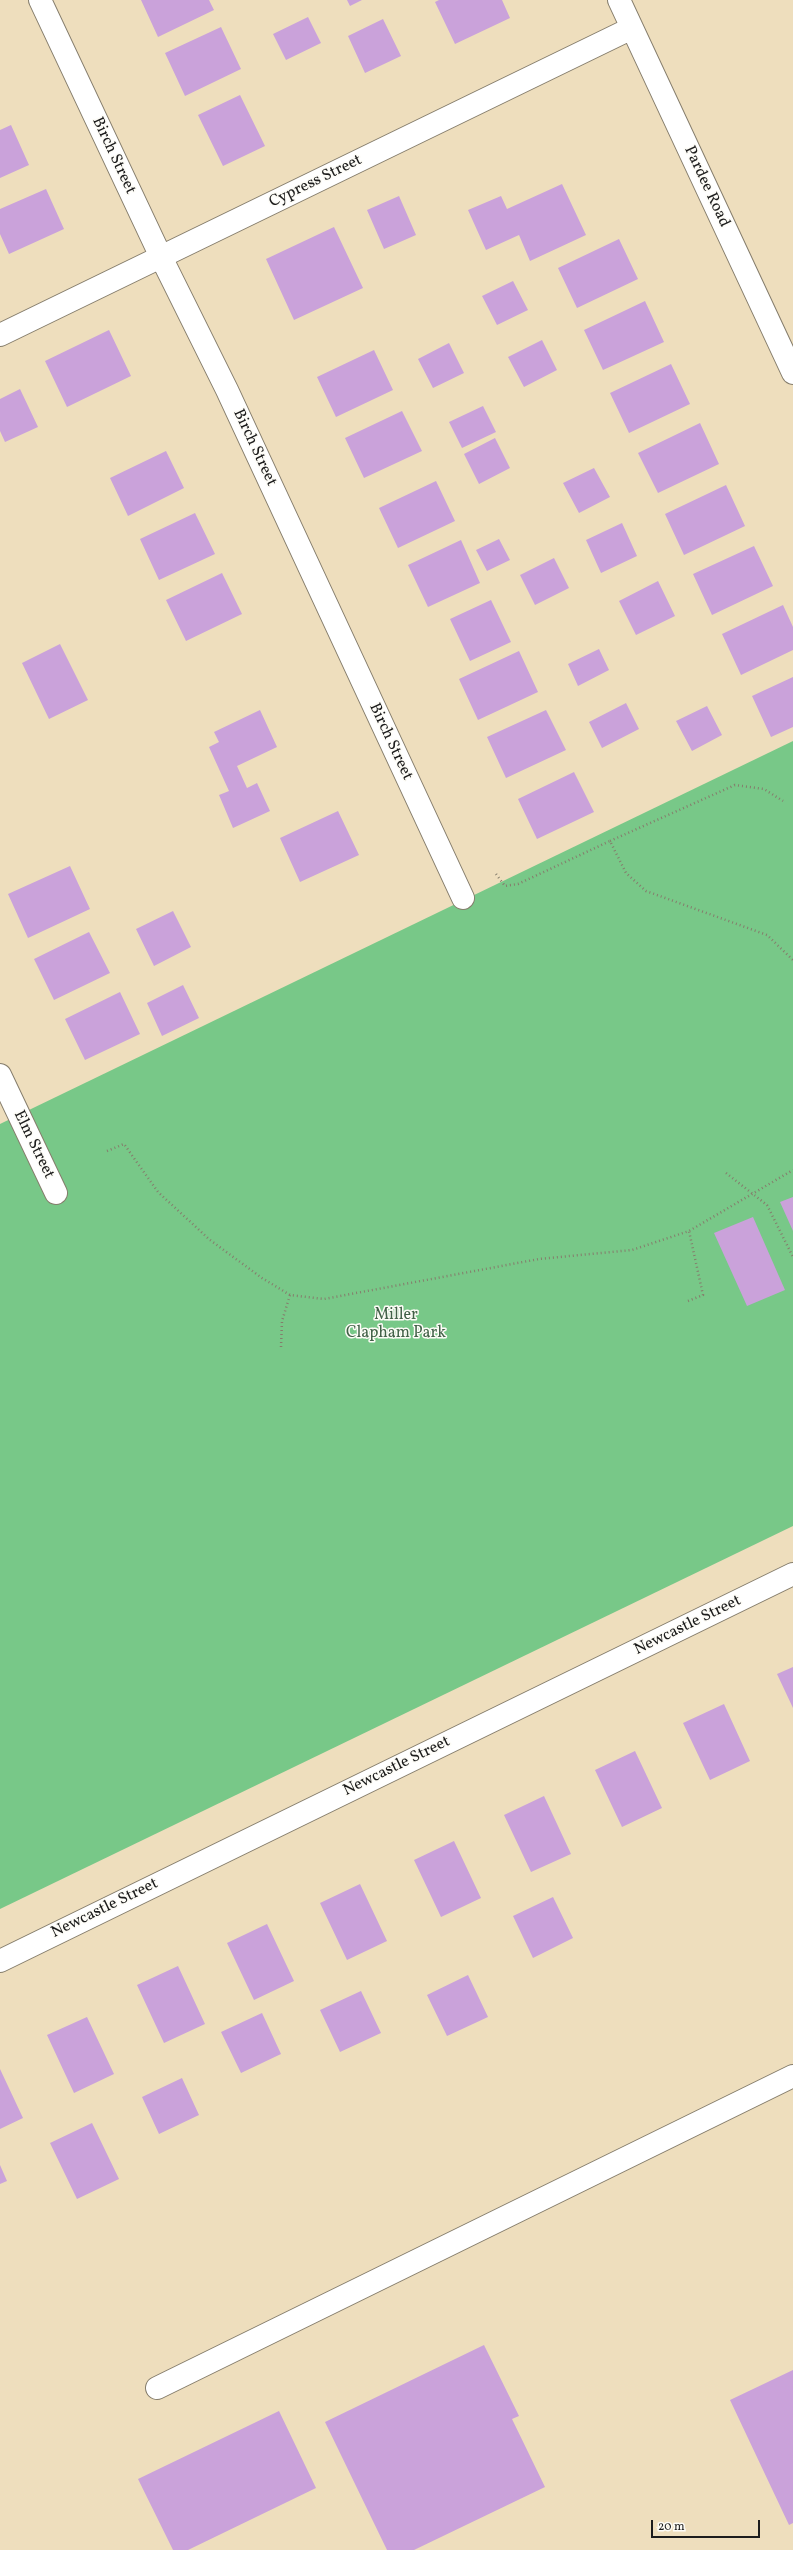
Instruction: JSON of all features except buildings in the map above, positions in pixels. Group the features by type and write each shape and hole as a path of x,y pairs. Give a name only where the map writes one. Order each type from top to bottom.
{"street":[{"name":"Birch Street","path":"40,0 161,257 230,397 463,898"},
{"name":"Pardee Road","path":"619,0 793,373"},
{"name":"Cypress Street","path":"0,335 632,28"},
{"name":"Elm Street","path":"0,1076 56,1193"},
{"name":"Newcastle Street","path":"0,1961 793,1574"},
{"path":"157,2388 793,2076"}],"path":[{"path":"496,874 505,886 518,884 735,785 764,789 783,801"},
{"path":"610,841 626,873 646,891 767,935 793,960"},
{"path":"107,1151 124,1144 158,1192 210,1240 262,1278 290,1295 324,1299 539,1259 632,1250 689,1231 793,1170"},
{"path":"726,1173 767,1205 793,1257"},
{"path":"688,1301 703,1295 689,1231"},
{"path":"281,1347 282,1321 290,1295"}],"green space":[{"name":"Miller Clapham Park","path":"793,741 793,1526 0,1909 0,1124"}]}
